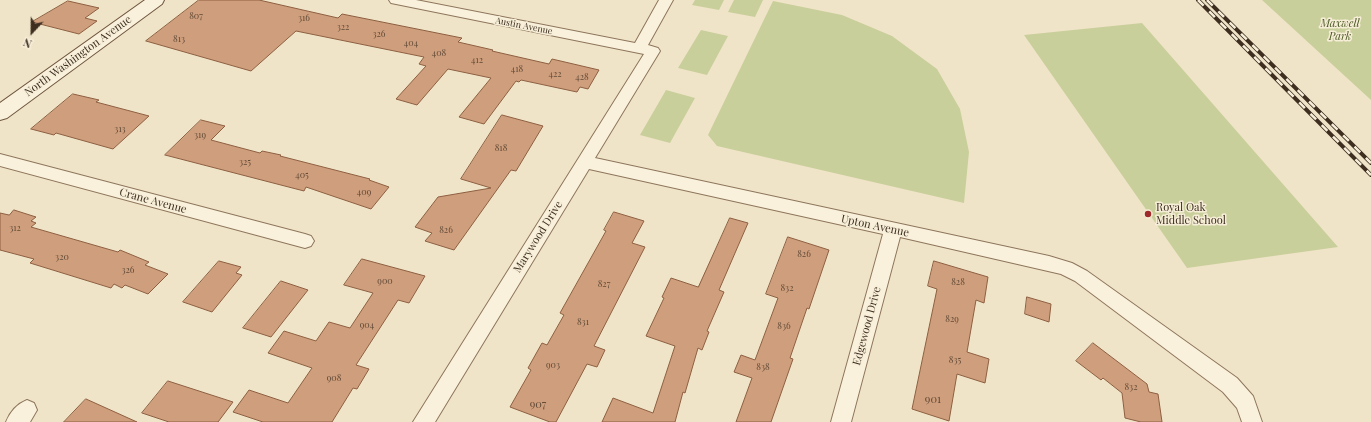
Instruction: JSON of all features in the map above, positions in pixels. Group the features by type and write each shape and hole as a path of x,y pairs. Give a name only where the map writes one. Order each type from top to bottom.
{"street":[{"name":"North Washington Avenue","path":"0,113 156,0"},
{"name":"Austin Avenue","path":"396,0 646,50"},
{"name":"Marywood Drive","path":"423,422 585,162 646,50 666,0"},
{"name":"Crane Avenue","path":"0,160 305,241"},
{"name":"Upton Avenue","path":"585,162 1049,263 1066,268 1081,276 1230,385 1246,403 1252,422"},
{"name":"Edgewood Drive","path":"841,422 893,230"}],"green space":[{"path":"695,0 724,0 719,10 692,5"},
{"path":"734,0 763,0 755,17 728,12"},
{"name":"Maxwell Park","path":"1262,0 1371,0 1371,100"},
{"path":"773,1 842,15 892,36 937,69 960,109 969,152 964,203 717,146 708,135"},
{"path":"1142,23 1338,247 1187,268 1024,35"},
{"path":"701,30 728,36 707,75 678,68"},
{"path":"666,90 695,98 670,143 640,135"}],"building":[{"path":"199,0 259,0 338,18 342,14 462,38 458,42 549,64 552,59 599,70 588,89 580,87 577,92 521,80 519,82 516,81 484,124 459,117 491,78 448,69 417,105 396,99 426,66 419,64 424,57 296,31 251,71 146,41"},
{"path":"68,1 99,8 85,18 97,21 79,34 32,22"},
{"path":"73,94 99,100 96,102 149,116 113,149 56,133 54,135 31,129"},
{"path":"502,115 543,126 516,171 511,170 454,250 425,241 432,233 415,227 438,197 491,188 461,179"},
{"path":"201,120 225,126 211,140 260,153 262,151 281,155 280,156 370,179 369,180 389,187 371,209 306,187 304,191 165,155"},
{"path":"14,210 36,217 31,221 36,223 31,227 118,252 120,250 149,262 145,265 168,274 148,294 125,285 122,288 114,284 111,288 30,263 34,259 0,250 0,213 9,215"},
{"path":"614,212 644,221 632,243 645,247 594,346 605,350 597,367 587,364 556,422 550,422 510,407 531,370 528,368 542,343 547,345 564,315 560,313 606,231 604,230"},
{"path":"730,218 748,223 719,290 724,292 707,331 709,332 702,350 698,348 685,393 683,392 675,422 602,422 613,398 653,413 675,346 646,336 664,298 662,297 671,278 698,287"},
{"path":"788,237 829,250 809,309 807,308 790,358 793,359 771,422 736,422 752,378 734,372 741,355 755,360 778,298 766,294"},
{"path":"362,259 425,276 409,303 398,300 356,365 369,369 357,389 353,388 332,422 263,422 233,412 249,390 288,403 312,368 268,353 284,331 316,341 329,322 350,328 373,293 344,285"},
{"path":"219,261 241,267 236,273 242,275 212,312 183,302"},
{"path":"934,261 988,277 984,303 976,300 967,352 989,359 985,383 957,374 949,421 912,409 937,289 928,286"},
{"path":"281,281 308,290 271,337 243,328"},
{"path":"1027,297 1051,304 1049,322 1025,314"},
{"path":"1093,343 1147,384 1149,392 1158,394 1162,422 1141,422 1125,418 1122,393 1103,378 1101,380 1076,361"},
{"path":"168,381 233,402 218,422 169,422 142,413"},
{"path":"86,399 137,422 64,422"}],"railway":[{"path":"1198,0 1371,175"},
{"path":"1207,0 1371,163"}],"place":[{"name":"Royal Oak Middle School","path":"1148,214"}]}
